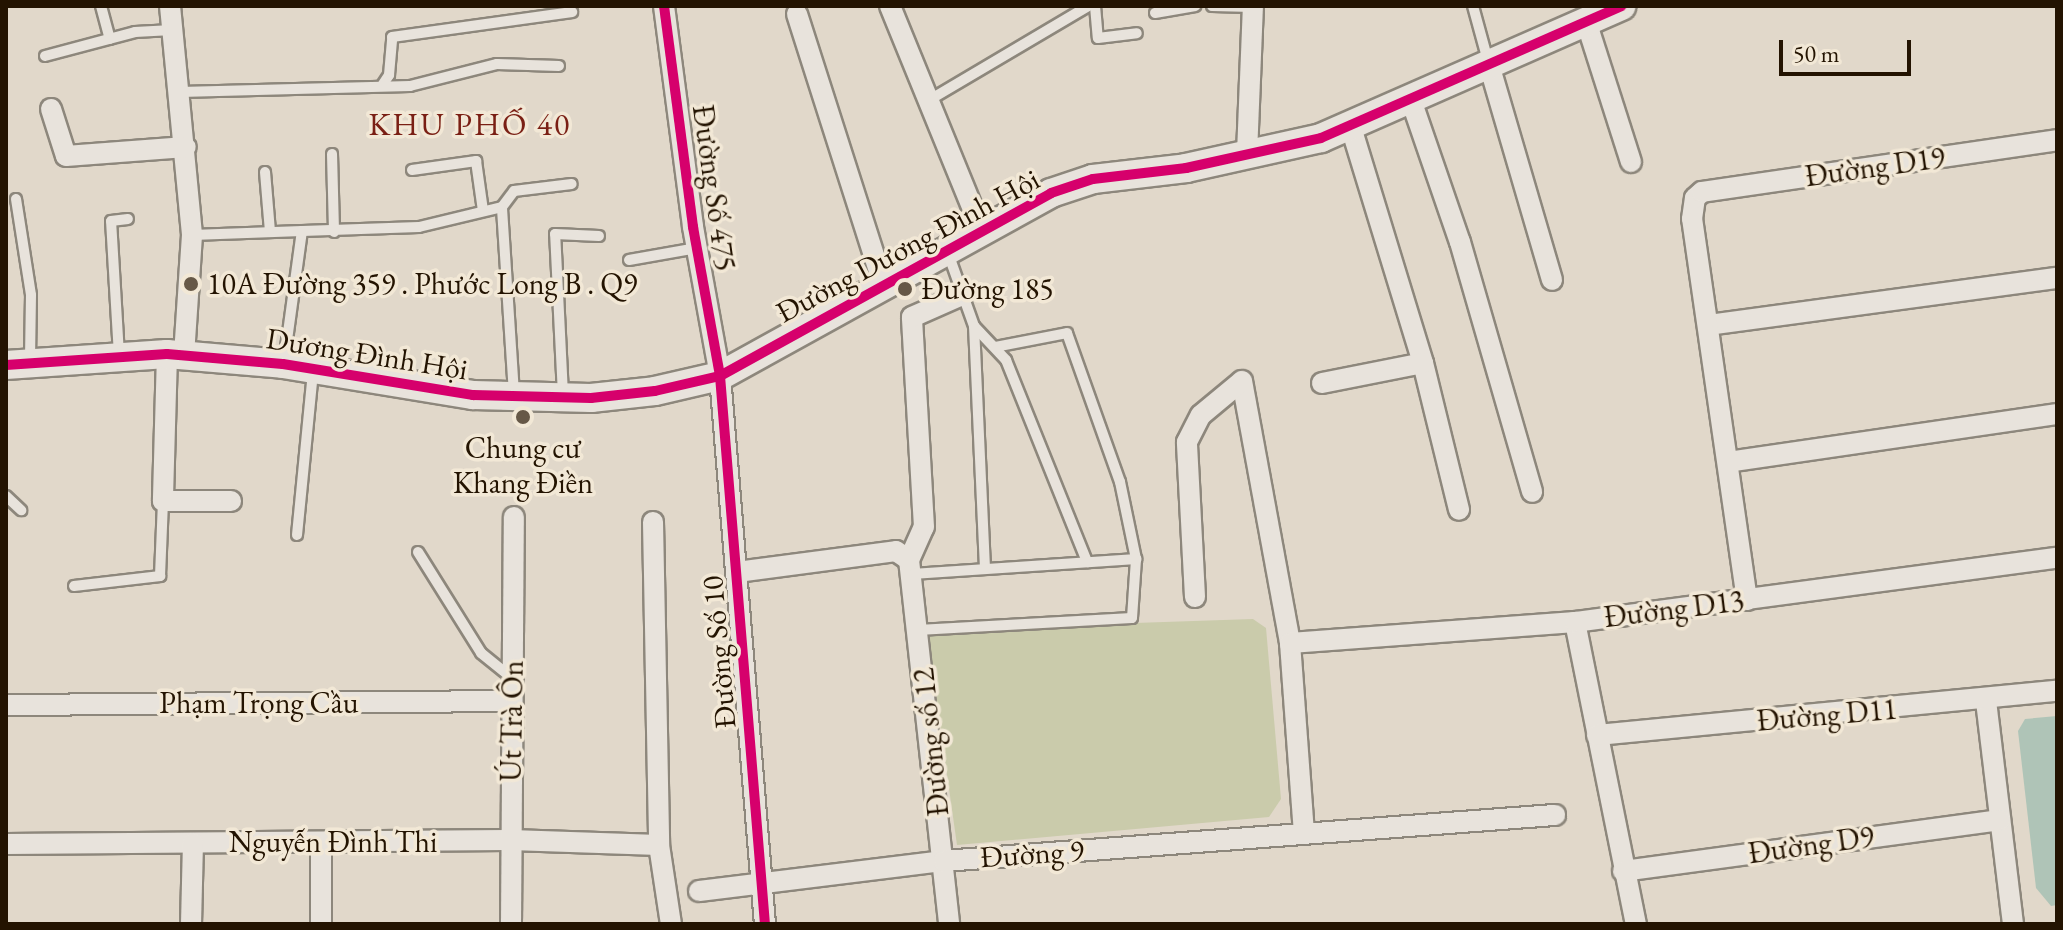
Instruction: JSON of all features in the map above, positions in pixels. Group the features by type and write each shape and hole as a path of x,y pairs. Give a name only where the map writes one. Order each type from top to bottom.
{"street":[{"path":"170,6 186,147 192,235 175,354 163,501 231,501"},
{"name":"Đường Số 475","path":"664,6 697,248 720,376"},
{"path":"890,6 931,99 982,231"},
{"name":"Đường Dương Đình Hội","path":"720,376 1051,193 1093,179 1247,154 1321,138 1488,61 1621,6"},
{"path":"1247,154 1253,7"},
{"path":"797,14 883,284"},
{"path":"1586,21 1631,162"},
{"path":"1488,61 1552,280"},
{"path":"1410,97 1460,242 1532,492"},
{"path":"51,109 66,156 186,147"},
{"path":"1350,124 1423,363 1459,510"},
{"name":"Đường D19","path":"1708,325 1692,219 1695,198 1702,192 2057,140"},
{"path":"1747,600 1708,325 2057,278"},
{"path":"737,572 896,551 910,567 924,527 912,317 962,295"},
{"name":"Dương Đình Hội","path":"18,363 175,354 283,364 473,395 563,397 655,391 720,376"},
{"path":"1322,383 1423,363"},
{"name":"Đường Số 10","path":"720,376 765,924"},
{"path":"1195,597 1187,442 1201,415 1242,381 1290,643 1304,833"},
{"path":"1728,462 2057,414"},
{"name":"Út Trà Ôn","path":"511,924 514,517"},
{"path":"653,522 659,845 671,924"},
{"name":"Đường D13","path":"1290,643 1575,622 2057,558"},
{"name":"Đường số 12","path":"910,567 949,924"},
{"path":"1575,622 1636,924"},
{"name":"Đường D11","path":"1597,735 1986,701 2057,691"},
{"name":"Phạm Trọng Cầu","path":"6,705 512,701"},
{"path":"1986,701 2013,924"},
{"name":"Đường 9","path":"699,891 944,861 1555,815"},
{"name":"Đường D9","path":"1623,871 2000,820"},
{"name":"Nguyễn Đình Thi","path":"6,844 511,840 659,845"},
{"path":"191,924 193,843"},
{"path":"321,843 321,924"}],"lane":[{"path":"101,6 110,39"},
{"path":"931,99 1088,6"},
{"path":"1095,6 1098,38 1137,33"},
{"path":"1155,13 1195,6"},
{"path":"1212,6 1253,7"},
{"path":"1473,6 1488,61"},
{"path":"383,84 389,75 392,37 572,12"},
{"path":"45,56 110,39 172,30"},
{"path":"180,92 383,84 410,86 497,64 559,66"},
{"path":"332,154 334,232"},
{"path":"412,170 476,161 483,211"},
{"path":"265,172 270,232"},
{"path":"514,396 502,207 514,191 572,184"},
{"path":"16,199 31,295 18,363"},
{"path":"192,235 419,227 502,207"},
{"path":"119,355 111,221 128,219"},
{"path":"283,364 302,231"},
{"path":"563,397 555,234 599,236"},
{"path":"629,260 697,248"},
{"path":"948,251 974,326 985,568"},
{"path":"974,326 1006,360 1087,562"},
{"path":"918,630 1132,618 1136,559 1120,482 1067,333 995,347"},
{"path":"297,535 313,369"},
{"path":"6,496 21,510"},
{"path":"74,586 160,576 163,501"},
{"path":"418,552 481,653 513,678"},
{"path":"910,567 985,568 1136,559"}],"shaded area":[{"path":"1253,619 1266,628 1281,799 1269,817 957,845 928,641 932,630"},
{"path":"2057,716 2057,905 2051,906 2036,888 2018,731 2025,719"}],"cycle path":[{"path":"664,6 693,227 720,376 765,924"},
{"path":"6,365 167,354 283,364 473,395 591,398 655,391 720,376 1051,193 1093,179 1186,168 1321,138 1621,6"}],"place":[{"name":"10A Đường 359 . Phước Long B . Q9","path":"191,284"},
{"name":"Đường 185","path":"905,289"},
{"name":"Chung cư Khang Điền","path":"523,417"}],"district":[{"name":"KHU PHỐ 40","path":"470,124"}]}
